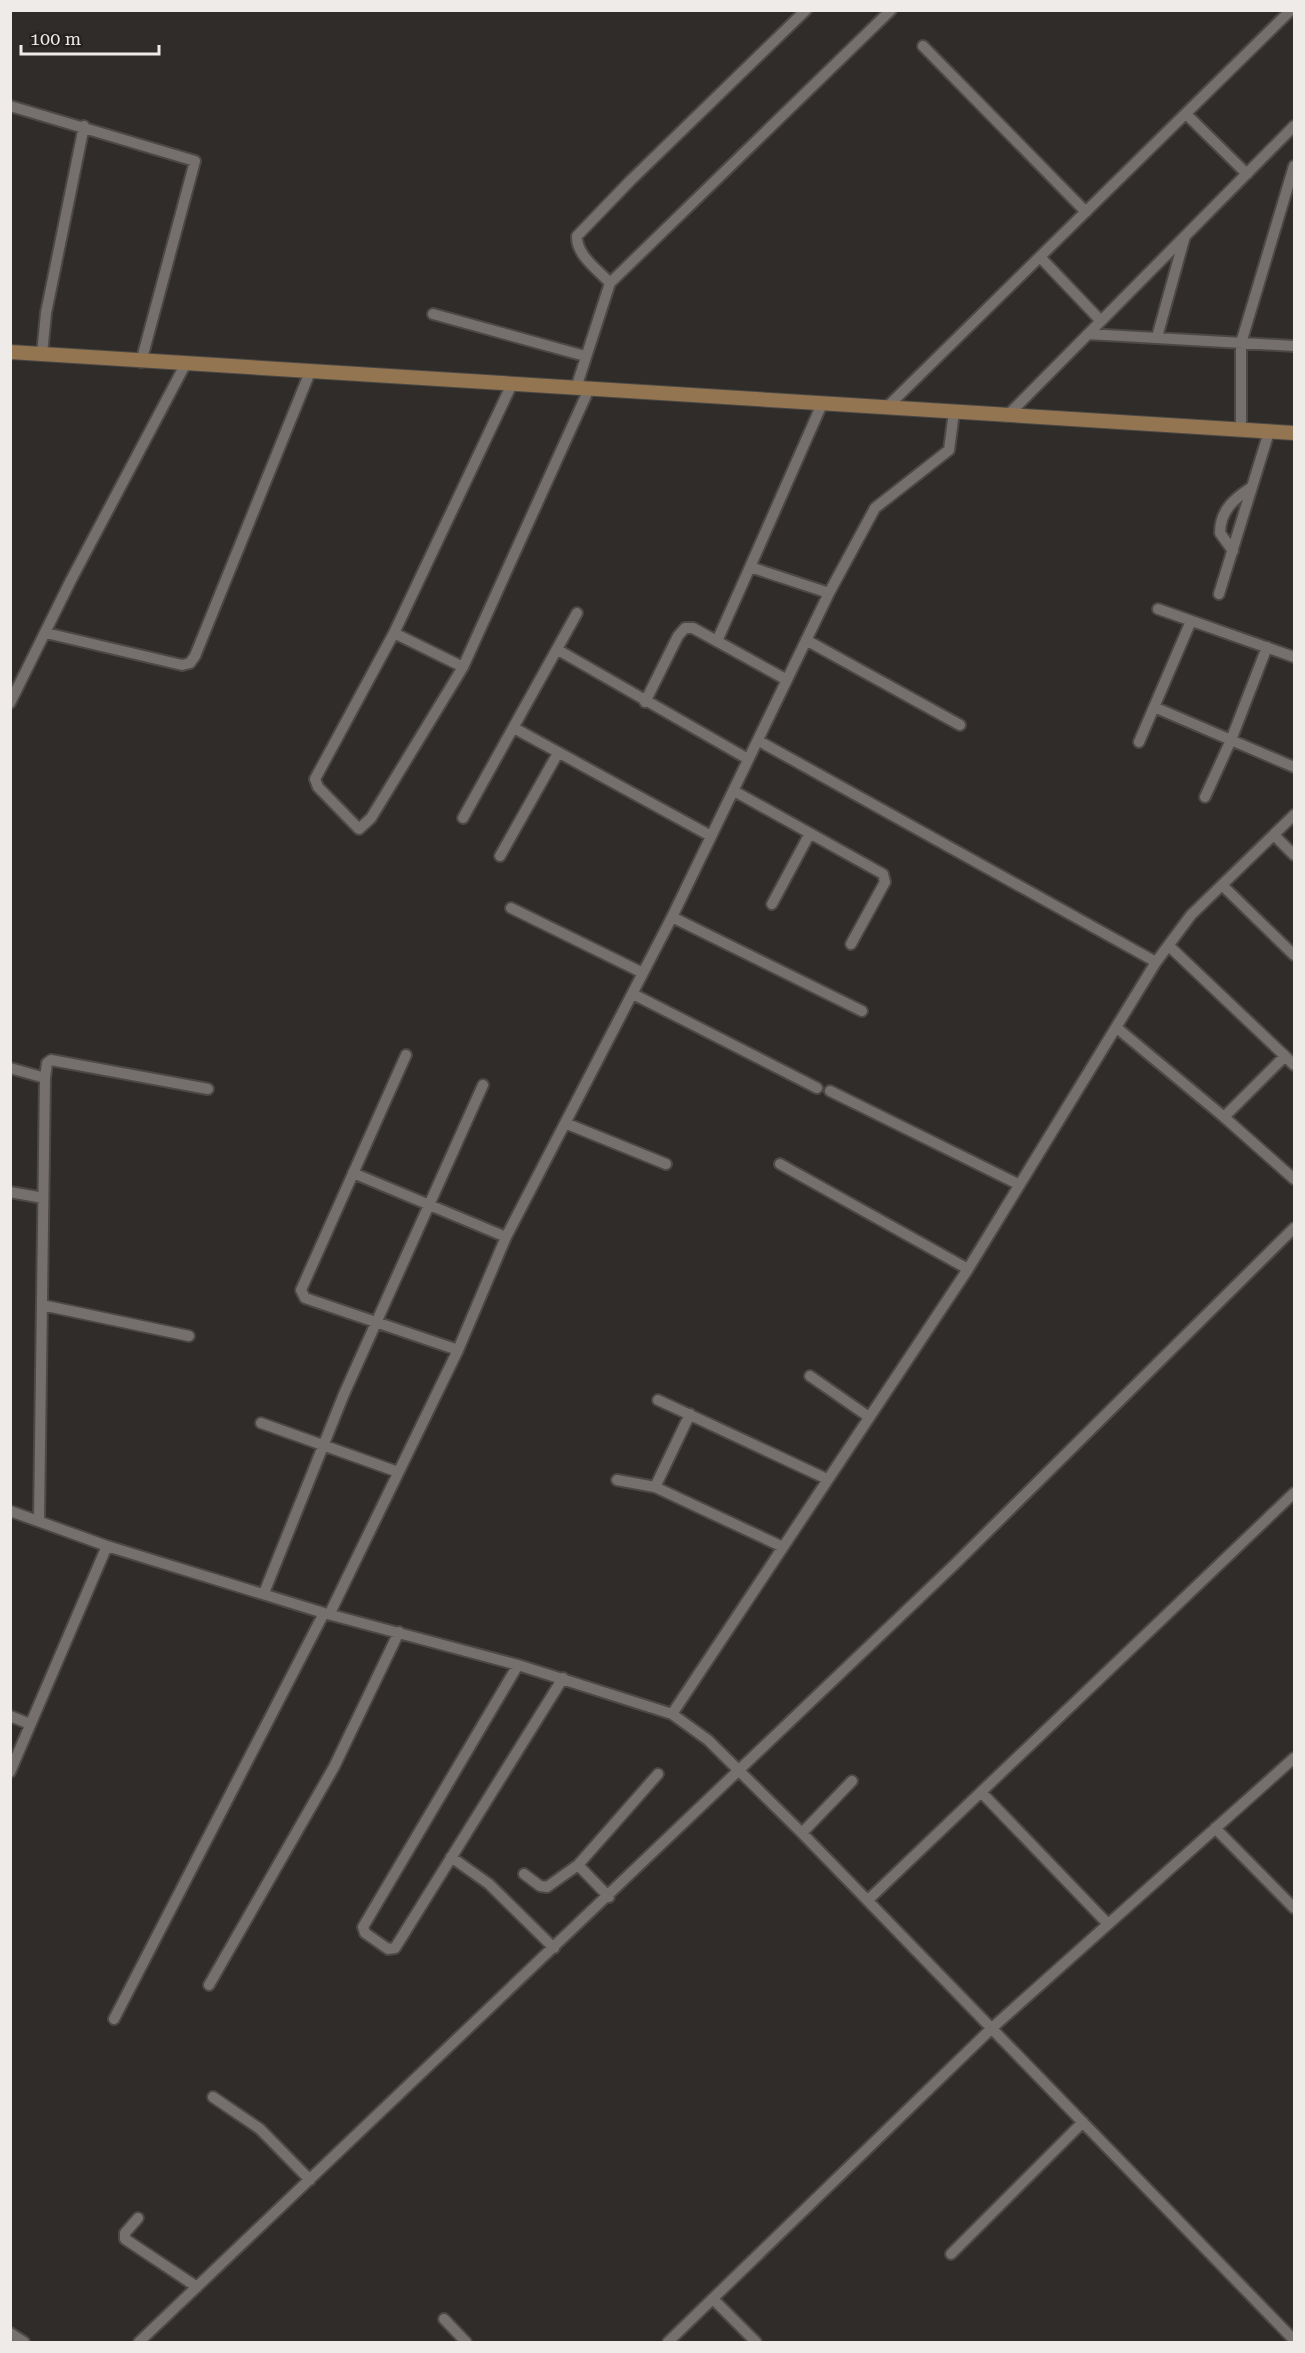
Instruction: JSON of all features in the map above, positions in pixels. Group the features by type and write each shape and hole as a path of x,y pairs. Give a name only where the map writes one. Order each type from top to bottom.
{"main road":[{"path":"10,352 185,365 1294,433"}],"street":[{"path":"610,282 586,258 577,244 577,236 630,180 806,10"},
{"path":"512,384 394,633 315,779 323,793 359,829 371,818 463,667 583,389 585,356 610,282 891,10"},
{"path":"886,408 1291,10"},
{"path":"923,46 1086,212"},
{"path":"10,106 84,126 195,161 141,362"},
{"path":"1186,114 1247,174"},
{"path":"42,354 46,313 84,126"},
{"path":"1007,416 1294,126"},
{"path":"1241,430 1241,343 1292,183 1294,166"},
{"path":"1157,337 1185,236"},
{"path":"1040,257 1101,321"},
{"path":"433,314 585,356"},
{"path":"1088,334 1294,346"},
{"path":"10,703 185,365"},
{"path":"46,633 182,665 190,663 195,656 310,372"},
{"path":"717,641 822,404"},
{"path":"114,2019 327,1613 398,1472 458,1350 506,1237 672,917 829,593 875,508 949,450 954,412"},
{"path":"1219,594 1269,432"},
{"path":"1233,551 1220,533 1223,516 1235,498 1252,487"},
{"path":"750,567 829,593"},
{"path":"1158,609 1294,657"},
{"path":"463,819 577,613"},
{"path":"1139,742 1191,621"},
{"path":"645,702 678,636 685,628 693,628 787,680"},
{"path":"394,633 463,667"},
{"path":"806,640 960,725"},
{"path":"1205,797 1231,740 1267,647"},
{"path":"558,650 645,702 748,759"},
{"path":"1154,707 1294,767"},
{"path":"514,728 710,835"},
{"path":"759,741 1156,962"},
{"path":"500,856 558,753"},
{"path":"734,791 809,835 883,874 886,878 851,944"},
{"path":"672,1714 968,1269 1156,962 1191,915 1294,815"},
{"path":"772,904 809,835"},
{"path":"1274,835 1294,855"},
{"path":"1222,885 1294,956"},
{"path":"511,908 643,974"},
{"path":"672,917 862,1011"},
{"path":"1168,946 1294,1065"},
{"path":"633,994 818,1088"},
{"path":"1117,1028 1294,1179"},
{"path":"406,1055 301,1294 377,1324 458,1350"},
{"path":"1224,1117 1285,1056"},
{"path":"39,1520 47,1063 51,1060 208,1089"},
{"path":"10,1068 45,1078"},
{"path":"264,1593 324,1445 483,1085"},
{"path":"830,1090 1018,1184"},
{"path":"566,1123 666,1164"},
{"path":"780,1164 968,1269"},
{"path":"353,1173 506,1237"},
{"path":"10,1191 43,1198"},
{"path":"139,2343 609,1897 954,1565 1294,1228"},
{"path":"42,1305 189,1336"},
{"path":"810,1376 868,1417"},
{"path":"658,1400 827,1479"},
{"path":"655,1487 690,1414"},
{"path":"261,1423 398,1472"},
{"path":"617,1480 655,1487 783,1547"},
{"path":"868,1900 1294,1493"},
{"path":"10,1511 107,1546 327,1613 563,1678 672,1714 708,1740 802,1833 1294,2340"},
{"path":"10,1772 107,1546"},
{"path":"209,1985 334,1767 399,1632"},
{"path":"518,1665 363,1927 365,1933 388,1949 395,1948 563,1678"},
{"path":"10,1716 30,1724"},
{"path":"668,2343 992,2028 1294,1758"},
{"path":"525,1874 540,1887 547,1887 578,1865 658,1774"},
{"path":"802,1833 852,1781"},
{"path":"981,1792 1108,1924"},
{"path":"1215,1828 1294,1908"},
{"path":"451,1857 489,1884 554,1948"},
{"path":"578,1865 609,1897"},
{"path":"213,2097 260,2129 310,2180"},
{"path":"951,2254 1083,2122"},
{"path":"138,2218 125,2233 125,2240 197,2288"},
{"path":"713,2299 756,2343"},
{"path":"444,2319 464,2342"},
{"path":"10,2333 24,2343"}]}
